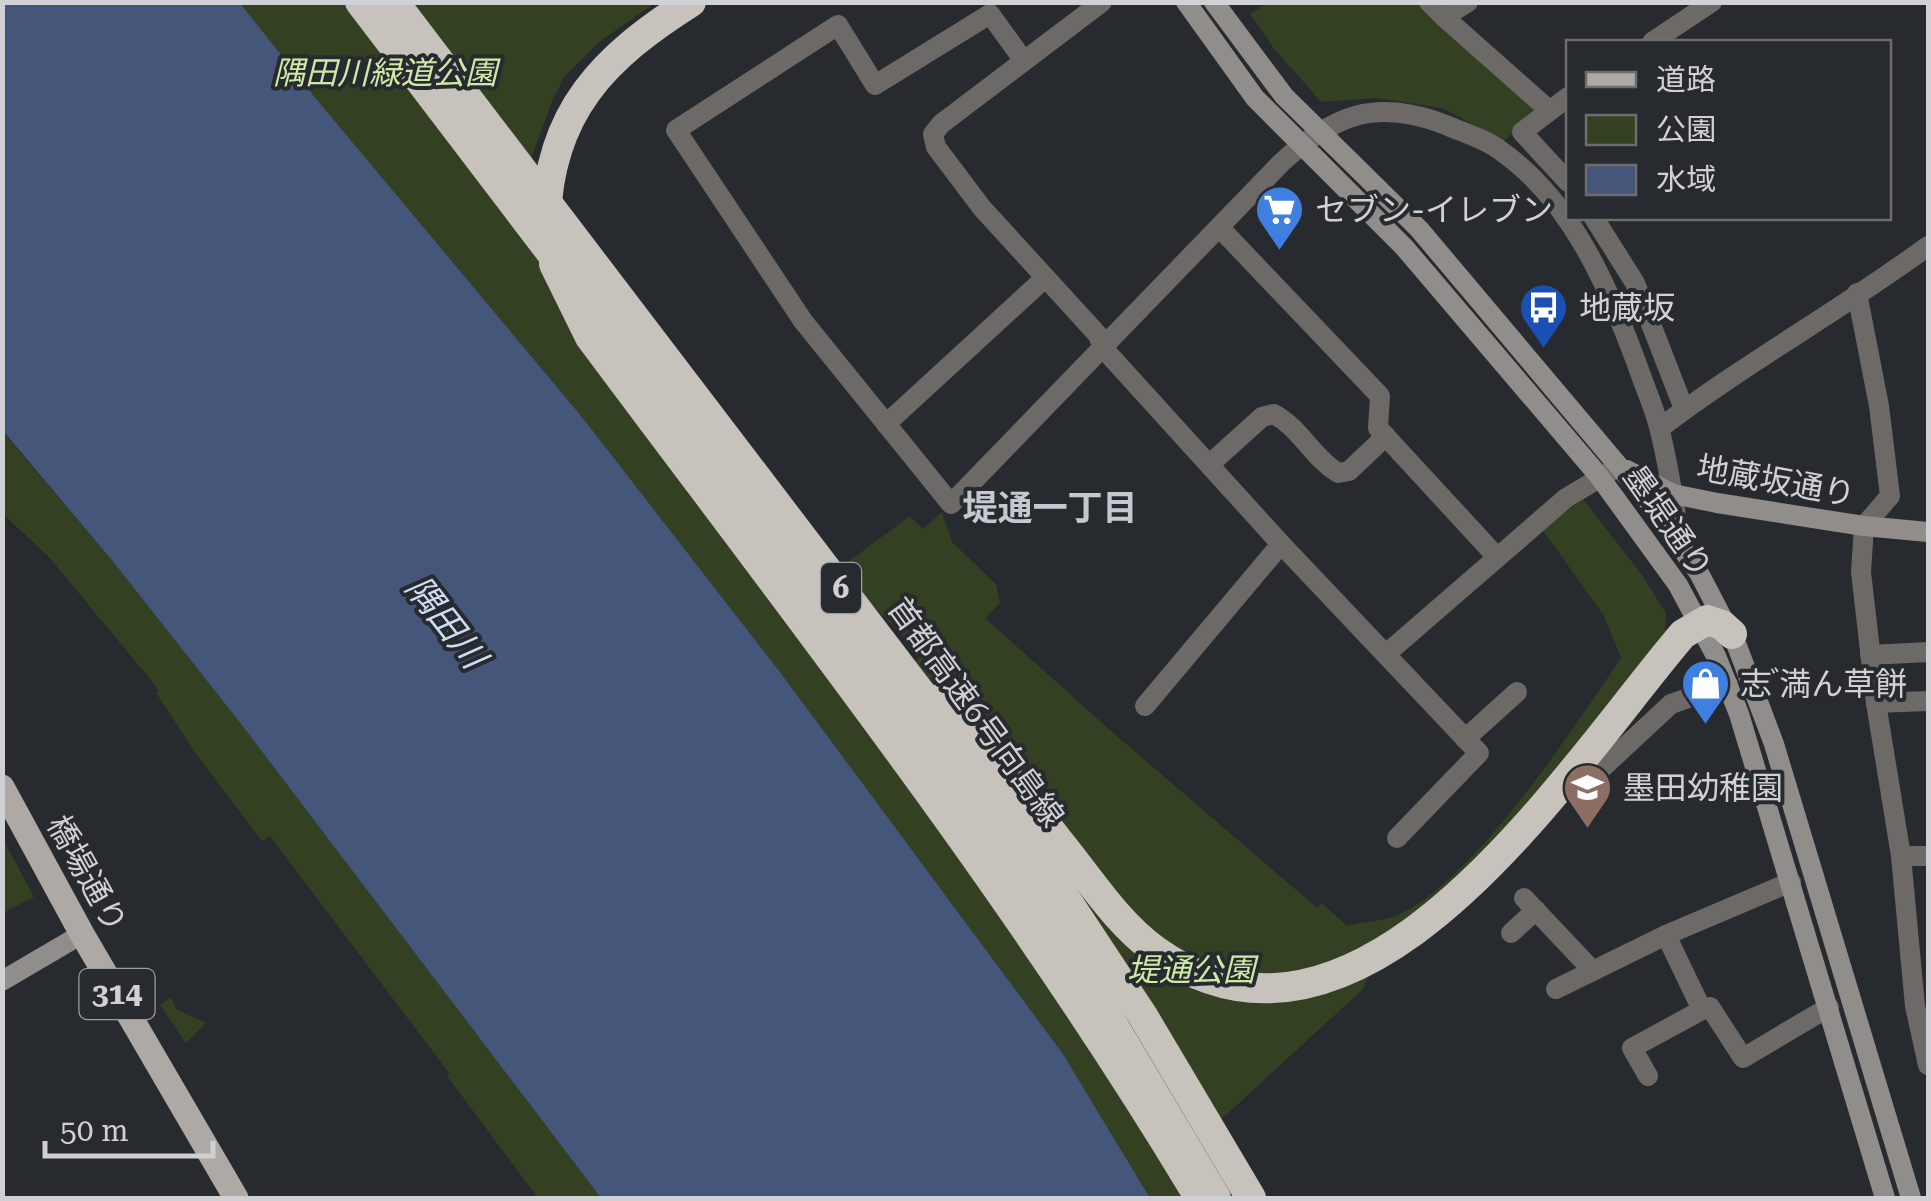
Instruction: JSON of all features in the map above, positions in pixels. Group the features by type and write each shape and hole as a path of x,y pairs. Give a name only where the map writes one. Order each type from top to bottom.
{"highway":[{"name":"首都高速6号向島線","path":"360,2 962,792 1062,940 1216,1198"},
{"name":"首都高速6号向島線","path":"394,2 990,784 1143,1016 1251,1198"},
{"path":"691,2 652,27 597,76 563,128 552,160 546,226 561,284 590,337 886,734 1004,900 1200,1198"},
{"path":"853,604 985,748 1130,928 1183,968 1214,981 1276,990 1308,985 1370,961 1484,872 1668,651 1699,622 1715,620 1732,634"}],"main road":[{"name":"墨堤通り","path":"1186,2 1255,98 1404,247 1600,476 1660,557 1699,622 1728,684 1886,1198"},
{"name":"墨堤通り","path":"1214,2 1284,96 1419,229 1680,544 1732,634 1774,744 1911,1198"},
{"name":"地蔵坂通り","path":"1620,467 1673,494 1864,526 1928,532"},
{"name":"橋場通り","path":"2,786 82,934 236,1198"},
{"path":"2,981 82,934"}],"street":[{"path":"1102,2 941,124 933,134 936,146 982,208 1098,335 1103,348 1479,753 1397,838"},
{"path":"1437,10 1468,2"},
{"path":"1655,40 1712,2"},
{"path":"1437,10 1549,110"},
{"path":"1024,61 990,14 875,85 838,25 676,130 774,282 951,504 1300,144 1348,116 1366,112 1432,120 1501,150 1566,219"},
{"path":"1566,98 1522,132 1566,180"},
{"path":"1567,220 1614,302 1660,428 1680,544"},
{"path":"1595,220 1635,283 1684,409"},
{"path":"1219,227 1380,396 1378,428 1496,556"},
{"path":"1660,428 1738,370 1884,279 1928,246"},
{"path":"886,424 1045,278"},
{"path":"1857,293 1890,496 1864,526 1861,572 1876,703 1920,950 1915,1006 1928,1065"},
{"path":"1210,464 1262,416 1274,414 1284,419 1338,473 1350,470 1386,436"},
{"path":"1386,654 1566,498 1620,467"},
{"path":"1146,706 1281,544"},
{"path":"1870,655 1928,652"},
{"path":"1586,783 1671,704 1728,684"},
{"path":"1465,739 1517,692"},
{"path":"1876,703 1928,701"},
{"path":"1902,856 1928,856"},
{"path":"1556,990 1666,935 1791,882"},
{"path":"1511,933 1530,904 1593,971"},
{"path":"1666,935 1702,1010"},
{"path":"1648,1076 1632,1048 1702,1010 1710,1007 1744,1058 1829,1007"}],"green space":[{"path":"240,3 655,3 599,42 565,76 532,156 511,175 871,695 921,656 841,567 910,516 923,529 942,512 952,542 996,584 1000,603 985,618 1317,908 1322,903 1347,926 1393,917 1423,900 1455,874 1518,802 1621,658 1604,616 1542,529 1583,499 1666,613 1665,632 1544,788 1400,935 1368,976 1363,989 1227,1114 1195,1138 1230,1198 1150,1198 1063,1054 780,672 582,417"},
{"path":"1267,3 1421,3 1537,111 1504,141 1442,108 1376,98 1321,102 1250,14"},
{"path":"2,431 111,559 241,724 601,1198 538,1198 270,836 262,841 199,758 156,693 159,690 49,557 3,514"},
{"path":"2,839 34,897 3,913"},
{"path":"171,997 176,1009 206,1023 186,1043 160,1005"}],"water":[{"name":"隅田川","path":"2,3 240,3 582,417 780,672 1063,1054 1150,1198 601,1198 241,724 111,559 3,431"}],"place":[{"name":"セブン-イレブン","path":"1280,252"},
{"name":"地蔵坂","path":"1544,350"},
{"name":"志 ゙満ん草餅","path":"1705,726"},
{"name":"墨田幼稚園","path":"1588,830"}],"district":[{"name":"堤通一丁目","path":"1050,508"}],"park label":[{"name":"隅田川緑道公園","path":"385,73"},
{"name":"堤通公園","path":"1191,970"}]}
